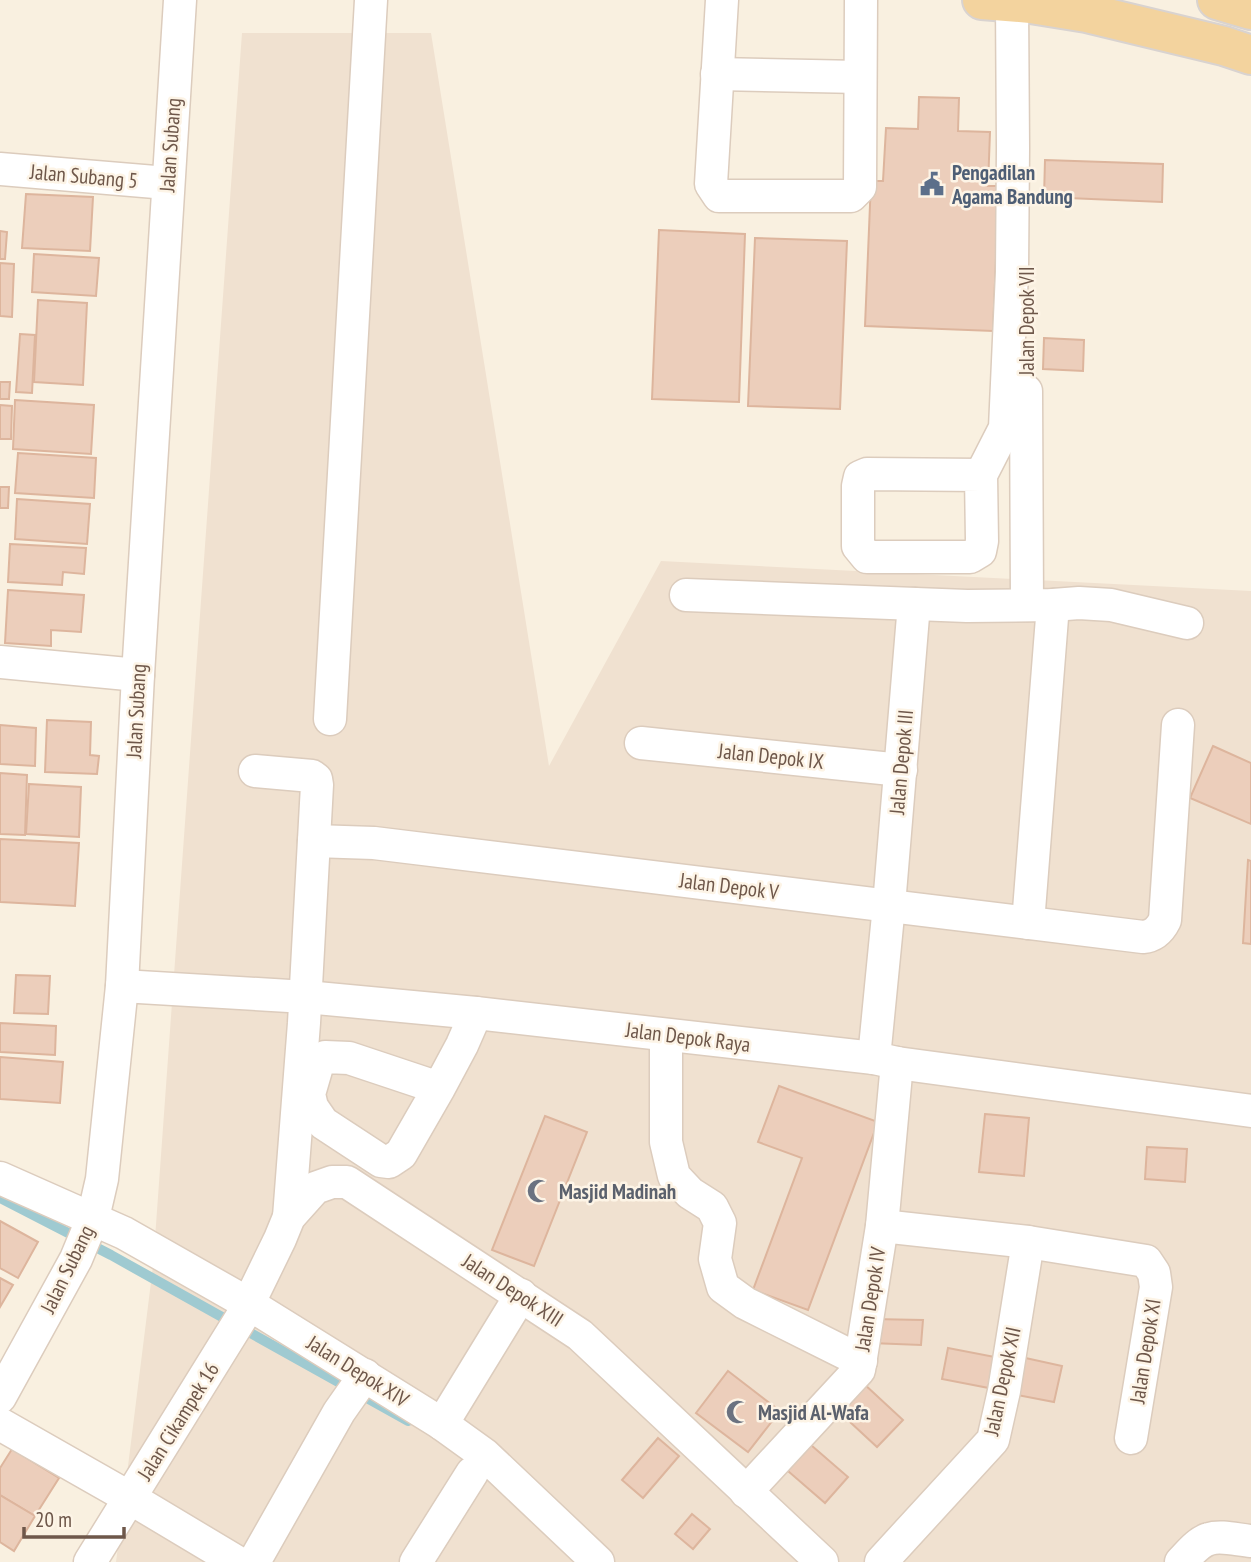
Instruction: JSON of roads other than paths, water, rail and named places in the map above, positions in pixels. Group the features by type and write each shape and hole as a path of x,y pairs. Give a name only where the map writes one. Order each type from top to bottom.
{"main road":[{"path":"1217,0 1251,10"},
{"path":"1013,11 1087,13 1251,55"}],"street":[{"name":"Jalan Subang","path":"0,1398 86,1236 102,1178 122,986 138,675 180,0"},
{"path":"330,719 371,0"},
{"path":"722,0 711,184 719,196 851,196 860,187 861,0"},
{"path":"981,475 867,474 860,477 858,546 867,557 971,557 980,551 981,475 1005,428 1012,272 1013,11"},
{"name":"Jalan Depok VII","path":"1013,11 1040,605 1028,923"},
{"path":"716,74 860,77"},
{"name":"Jalan Subang 5","path":"0,169 167,183"},
{"path":"686,595 967,606 1079,603 1111,605 1188,623"},
{"name":"Jalan Depok III","path":"885,1061 890,905 914,604"},
{"path":"0,662 138,675"},
{"name":"Jalan Depok V","path":"314,841 374,843 1151,936 1162,927 1165,920 1178,725"},
{"name":"Jalan Depok IX","path":"640,743 901,770"},
{"path":"256,771 312,776 316,779 306,997 289,1217"},
{"name":"Jalan Depok Raya","path":"122,986 306,997 476,1013 885,1061 1251,1111"},
{"path":"439,1088 476,1013"},
{"path":"666,1035 666,1142 674,1176 690,1193 712,1207 720,1223 715,1259 723,1287 745,1303 861,1361"},
{"name":"Jalan Depok IV","path":"746,1492 859,1370 882,1226 885,1061"},
{"name":"Jalan Depok XIV","path":"0,1178 86,1236 124,1233 241,1319 353,1391 442,1424 485,1455 598,1562"},
{"name":"Jalan Depok XIII","path":"241,1319 289,1217 315,1188 332,1182 347,1182 580,1335 822,1562"},
{"path":"882,1226 1028,1242"},
{"name":"Jalan Depok XI","path":"1028,1242 1146,1261 1154,1273 1156,1287 1131,1438"},
{"name":"Jalan Depok XII","path":"881,1562 993,1440 1004,1391 1028,1242"},
{"path":"442,1424 521,1295"},
{"name":"Jalan Cikampek 16","path":"90,1562 241,1319"},
{"path":"254,1562 353,1391"},
{"path":"0,1424 237,1562"},
{"path":"416,1562 472,1473"},
{"path":"1181,1562 1209,1539 1251,1541"}],"waterway":[{"path":"0,1198 111,1255 408,1421"}],"place":[{"name":"Pengadilan Agama Bandung","path":"932,184"},
{"name":"Masjid Madinah","path":"539,1191"},
{"name":"Masjid Al-Wafa","path":"738,1412"}]}
